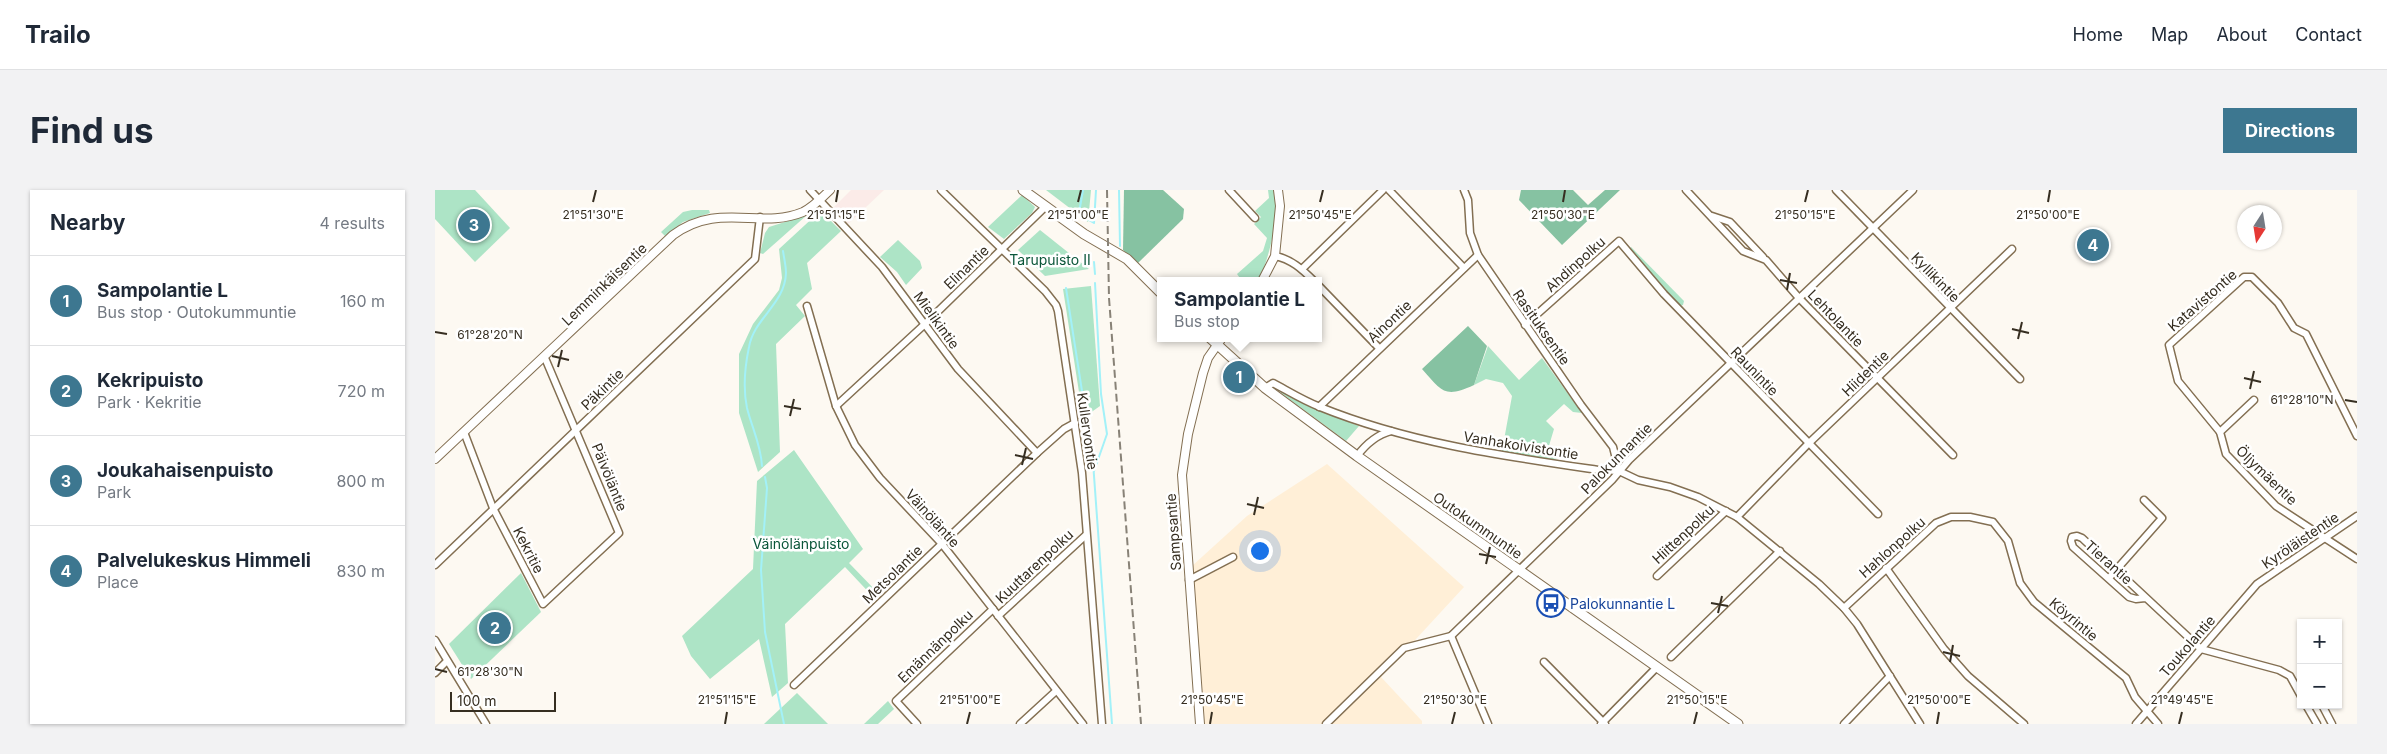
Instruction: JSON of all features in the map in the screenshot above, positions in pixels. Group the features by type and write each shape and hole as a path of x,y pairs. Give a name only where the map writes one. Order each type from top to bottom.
{"main road":[{"path":"1023,190 1084,234 1127,259 1157,289"},
{"name":"Outokummuntie","path":"1218,342 1265,388 1357,456 1738,724"}],"street":[{"name":"Mielikintie","path":"810,190 821,198 882,267 959,370 1037,453"},
{"path":"821,198 830,190"},
{"name":"Kullervontie","path":"941,190 1056,305 1075,423 1102,724"},
{"path":"1229,190 1255,218"},
{"path":"1264,277 1275,256 1280,206 1278,190"},
{"path":"1302,269 1383,190"},
{"path":"1389,190 1464,268"},
{"name":"Rasituksentie","path":"1464,190 1468,200 1470,233 1478,255 1581,405 1613,447 1619,470"},
{"name":"Lehtolantie","path":"1686,190 1743,251 1765,260"},
{"name":"Kyllikintie","path":"1836,190 2020,379"},
{"name":"Palokunnantie","path":"1326,724 1404,648 1451,636 1612,480 1619,470 1913,190"},
{"name":"Lemminkäisentie","path":"435,459 545,358 673,235 686,225 712,218 732,216 788,216 803,212 821,198"},
{"name":"Elinantie","path":"836,406 925,324 1045,206"},
{"name":"Lehtolantie","path":"1709,215 1731,222 1799,298 1953,455"},
{"name":"Päkintie","path":"435,565 755,259 760,217"},
{"name":"Ahdinpolku","path":"1525,325 1619,240"},
{"name":"Raunintie","path":"1619,240 1664,294 1878,514"},
{"name":"Hiidentie","path":"1737,517 1949,308 2013,249"},
{"name":"Ainontie","path":"1319,407 1478,255"},
{"path":"1275,256 1283,258 1302,269 1310,277"},
{"name":"Katavistontie","path":"2220,432 2178,381 2169,345 2244,277 2252,277 2278,303 2294,328 2307,334 2357,436"},
{"path":"1322,289 1379,348"},
{"name":"Väinöläntie","path":"807,306 836,406 855,445 880,478 942,544 1083,724"},
{"name":"Sampsantie","path":"1200,724 1181,475 1188,434 1203,373 1215,342"},
{"name":"Päivöläntie","path":"543,604 619,533 545,358"},
{"name":"Vanhakoivistontie","path":"1265,388 1273,383 1319,407 1393,431 1497,456 1598,470 1619,470 1638,480 1697,497 1726,511 1737,517 1780,552 1844,608 1857,624 1920,724"},
{"path":"2220,432 2254,400"},
{"name":"Metsolantie","path":"794,685 1037,453 1064,429 1075,423"},
{"path":"1357,456 1365,445 1375,438 1393,431"},
{"name":"Kekritie","path":"464,432 493,508 543,604"},
{"name":"Öljymäentie","path":"2220,432 2226,454 2276,506 2322,538 2357,559"},
{"path":"2109,578 2162,518 2144,500"},
{"name":"Hiittenpolku","path":"1657,576 1726,511"},
{"name":"Kyröläistentie","path":"2257,584 2357,516"},
{"name":"Hahlonpolku","path":"1844,608 1936,523 1951,517 1971,517 1993,522"},
{"name":"Köyrintie","path":"1993,522 2008,541 2020,583 2034,602 2126,678 2135,697 2158,724"},
{"name":"Kuuttarenpolku","path":"998,616 1086,535"},
{"name":"Tierantie","path":"2145,598 2136,599 2129,597 2073,546 2071,542 2072,537 2082,538 2201,649 2279,670 2290,676 2297,686"},
{"path":"1671,657 1780,552"},
{"path":"1189,580 1233,557"},
{"path":"1886,568 1944,649 1968,676 2024,724"},
{"name":"Toukolantie","path":"2136,724 2257,584"},
{"name":"Emännänpolku","path":"917,724 896,701 993,609"},
{"path":"1451,636 1488,724"},
{"path":"435,640 483,723"},
{"path":"435,673 447,661"},
{"path":"1544,662 1603,723 1657,667"},
{"path":"1844,724 1890,676"},
{"path":"1020,724 1056,691"},
{"path":"2308,709 2317,724"},
{"path":"2324,709 2332,724"}],"shaded area":[{"path":"851,190 884,190 848,224 833,208"},
{"path":"1327,464 1464,587 1381,677 1422,721 1422,724 1203,724 1192,566 1247,516"}],"green space":[{"path":"435,190 475,190 510,228 475,262 435,219"},
{"path":"1046,190 1091,190 1088,222"},
{"path":"1124,190 1163,190 1184,209 1183,219 1138,263 1123,250"},
{"path":"1268,190 1274,190 1273,237 1260,277 1239,277 1237,274 1263,251 1267,238 1254,224 1261,217 1255,211 1269,198"},
{"path":"1521,190 1573,190 1588,205 1605,190 1620,190 1562,245 1519,200"},
{"path":"1022,195 1035,207 1032,213 1004,239 988,227"},
{"path":"709,210 710,213 683,222 665,236 661,232 683,212"},
{"path":"818,213 825,215 841,231 807,263 812,289 796,305 805,316 776,344 780,452 758,472 739,413 739,354 753,324 779,290 782,278 779,249"},
{"path":"807,215 763,254 760,253 765,233 769,227"},
{"name":"Tarupuisto II","path":"1040,230 1089,269 1045,276 1018,250"},
{"path":"898,240 920,261 922,268 906,285 897,272 880,257"},
{"path":"1631,247 1684,301 1683,305 1680,306 1629,249"},
{"path":"1091,286 1100,406 1083,418 1063,289"},
{"path":"1468,326 1487,346 1474,385 1456,392 1450,392 1434,383 1422,369"},
{"path":"1488,346 1519,380 1542,358 1582,413 1573,412 1564,404 1546,421 1554,429 1548,449 1560,451 1559,456 1555,460 1502,451 1512,396 1503,383 1486,379 1474,385"},
{"path":"1278,389 1317,410 1359,426 1346,441"},
{"name":"Väinölänpuisto","path":"794,450 863,549 849,563 880,595 876,600 845,567 785,624 788,683 772,697 759,639 710,679 691,656 682,636 753,569 757,481"},
{"path":"521,573 541,612 471,679 449,644"},
{"path":"797,693 828,724 764,724"},
{"path":"888,701 894,709 878,724 864,724"}],"waterway":[{"path":"1074,210 1075,213 1079,213 1083,190"},
{"path":"1087,219 1094,223 1096,190"},
{"path":"1119,190 1120,246"},
{"path":"762,466 758,444 747,408 745,393 746,370 752,337 781,294 786,273 783,251"},
{"path":"1094,262 1095,274"},
{"path":"1094,471 1107,434 1101,394 1095,283"},
{"path":"1066,288 1093,462 1112,724"},
{"path":"765,477 767,488 761,570 765,632 784,724"}],"railway":[{"path":"1107,190 1109,298 1141,724"}],"place":[{"name":"Joukahaisenpuisto","path":"474,225"},
{"name":"Palvelukeskus Himmeli","path":"2093,245"},
{"name":"Sampolantie L","path":"1239,377"},
{"name":"Palokunnantie L","path":"1551,603"},
{"name":"Kekripuisto","path":"495,628"}]}
